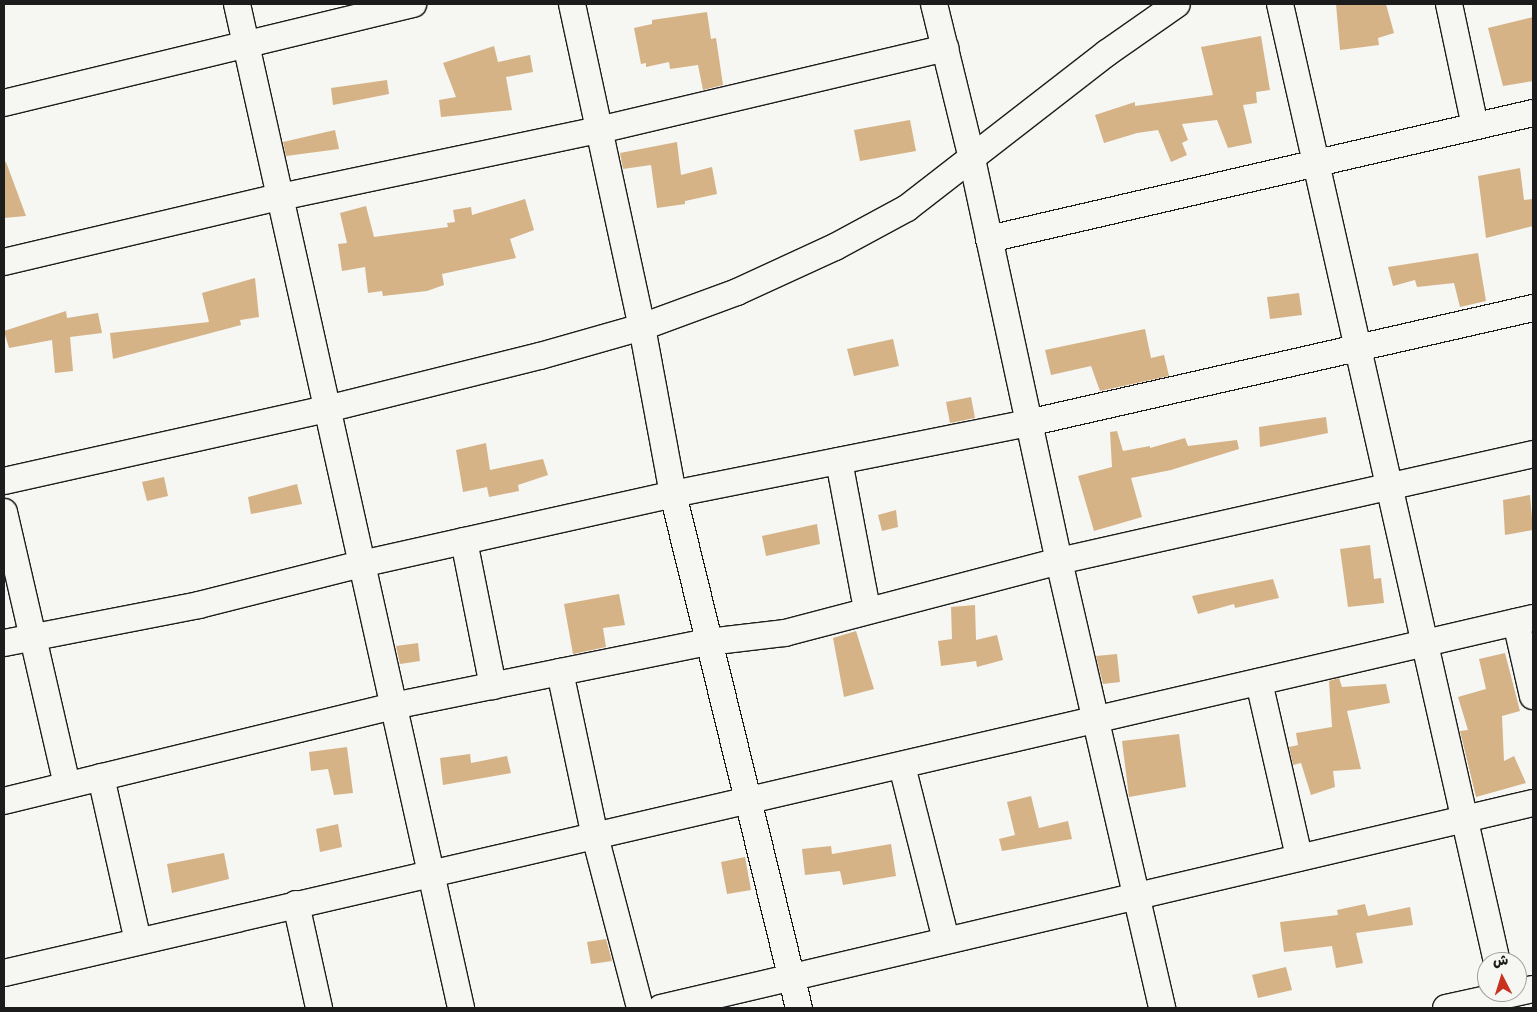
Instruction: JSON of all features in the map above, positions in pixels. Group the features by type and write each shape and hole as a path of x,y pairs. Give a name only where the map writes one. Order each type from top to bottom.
{"street":[{"path":"237,4 360,564 461,1008"},
{"path":"4,103 413,4"},
{"path":"572,4 642,327 674,494 708,642 750,801 800,1008"},
{"path":"934,4 972,159 1028,423 1162,1008"},
{"path":"4,481 327,409 642,327 737,292 835,248 907,208 1107,53 1177,4"},
{"path":"1280,4 1496,952"},
{"path":"1449,4 1475,126"},
{"path":"4,262 280,197 599,130 945,48"},
{"path":"989,239 1533,113"},
{"path":"4,643 32,636 199,605 360,564 674,494 1028,423 1533,308"},
{"path":"4,801 393,706 708,642 785,633 867,609 1059,561 1390,488 1533,454"},
{"path":"839,461 867,609"},
{"path":"4,512 67,785"},
{"path":"464,541 494,686"},
{"path":"4,973 1525,620 1533,696"},
{"path":"560,672 595,836 640,1008"},
{"path":"1259,682 1299,857"},
{"path":"902,766 946,940"},
{"path":"101,777 138,941"},
{"path":"660,1008 1533,803"},
{"path":"296,904 319,1008"},
{"path":"1446,1008 1482,1002"}],"building":[{"path":"1336,4 1386,4 1394,33 1378,38 1379,45 1340,50"},
{"path":"707,12 711,39 716,38 723,85 703,90 698,65 670,69 669,62 646,67 646,63 641,64 634,28 652,24 652,20"},
{"path":"1533,17 1533,81 1503,86 1488,28"},
{"path":"1261,36 1270,90 1256,92 1257,103 1243,105 1252,143 1228,148 1217,120 1182,124 1188,140 1182,143 1187,155 1171,162 1158,130 1137,133 1104,143 1095,115 1135,102 1135,106 1213,95 1201,47"},
{"path":"494,46 498,62 530,55 533,72 506,77 512,110 441,117 439,100 456,97 443,63"},
{"path":"387,80 389,94 333,105 331,88"},
{"path":"910,120 916,151 860,161 854,130"},
{"path":"335,130 339,149 286,156 283,142"},
{"path":"677,142 681,175 712,167 717,194 685,201 685,204 657,208 651,165 623,169 620,153"},
{"path":"4,162 6,162 26,216 4,218"},
{"path":"1520,168 1524,200 1533,199 1533,226 1486,238 1478,176"},
{"path":"525,199 534,230 510,239 516,258 442,274 444,285 427,291 383,296 382,291 368,293 365,267 342,271 338,244 347,243 340,213 366,206 374,237 448,227 447,223 455,222 453,210 471,207 472,215"},
{"path":"1478,253 1486,301 1460,307 1454,283 1417,287 1415,280 1393,286 1388,267"},
{"path":"255,278 259,317 240,320 241,325 113,359 110,333 209,322 202,293"},
{"path":"1299,293 1302,315 1270,319 1267,297"},
{"path":"66,311 67,318 98,313 102,333 70,337 73,371 55,373 52,340 9,348 4,331"},
{"path":"1145,329 1151,358 1164,355 1169,376 1100,391 1091,366 1051,375 1045,350"},
{"path":"893,339 899,366 854,376 847,349"},
{"path":"971,397 975,418 950,423 946,402"},
{"path":"1326,417 1328,433 1260,447 1259,427"},
{"path":"1117,431 1123,451 1150,446 1150,448 1185,438 1188,446 1237,440 1239,449 1171,470 1131,478 1142,517 1094,531 1078,476 1112,467 1110,432"},
{"path":"486,443 490,470 543,459 548,475 518,485 519,491 489,497 487,487 463,492 456,450"},
{"path":"164,477 168,496 147,501 142,482"},
{"path":"297,484 302,504 251,514 248,497"},
{"path":"1530,495 1533,530 1505,535 1503,500"},
{"path":"896,510 898,527 882,531 878,515"},
{"path":"817,524 820,544 766,556 762,536"},
{"path":"1370,545 1374,579 1381,578 1384,603 1348,607 1340,549"},
{"path":"1273,579 1279,598 1235,608 1234,604 1198,614 1192,596"},
{"path":"619,594 625,625 603,628 606,647 573,654 564,604"},
{"path":"975,605 976,640 997,635 1003,660 977,667 976,661 941,666 938,641 952,639 951,607"},
{"path":"856,631 874,689 844,697 833,638"},
{"path":"418,643 420,661 400,664 396,646"},
{"path":"1505,653 1520,711 1502,716 1504,761 1514,756 1526,783 1476,797 1460,731 1468,730 1458,697 1486,689 1479,659"},
{"path":"1117,654 1120,682 1103,684 1096,656"},
{"path":"1339,678 1342,687 1386,684 1390,703 1347,711 1361,769 1333,771 1335,787 1311,795 1301,763 1293,765 1289,747 1298,745 1296,733 1332,727 1329,681"},
{"path":"1179,734 1186,787 1129,797 1122,741"},
{"path":"347,747 353,793 334,795 328,769 311,771 309,752"},
{"path":"470,754 471,763 507,756 511,773 443,785 440,758"},
{"path":"1031,796 1039,828 1068,821 1072,839 1002,851 999,839 1015,835 1007,802"},
{"path":"338,824 342,847 320,852 316,829"},
{"path":"891,844 896,876 843,885 840,871 805,875 802,849 831,846 832,854"},
{"path":"224,853 229,879 172,893 167,864"},
{"path":"745,857 751,890 727,894 721,862"},
{"path":"1365,904 1368,916 1410,907 1413,925 1356,933 1363,963 1336,968 1332,946 1284,952 1280,922 1338,915 1337,910"},
{"path":"606,939 612,961 591,964 587,942"},
{"path":"1286,967 1292,990 1258,998 1252,975"}]}
